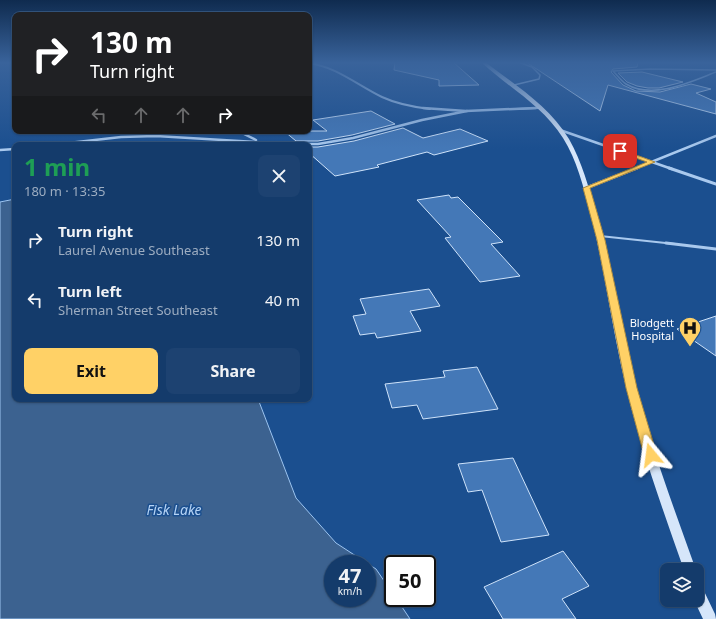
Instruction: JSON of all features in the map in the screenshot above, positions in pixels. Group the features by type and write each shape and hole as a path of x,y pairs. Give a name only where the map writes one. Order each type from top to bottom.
{"main road":[{"path":"520,91 560,130 576,159 600,236 631,388 651,455 688,563"},
{"path":"704,607 710,619"}],"street":[{"path":"372,91 394,102 424,108 467,111 539,108"},
{"path":"312,144 353,138 422,120 467,111"},
{"path":"560,130 716,184"},
{"path":"242,134 261,141"},
{"path":"77,142 121,137 156,136 280,142"},
{"path":"586,188 716,136"},
{"path":"0,150 12,149"}],"lane":[{"path":"600,236 716,249"}],"water":[{"name":"Fisk Lake","path":"12,200 12,402 259,402 296,498 336,543 354,555 324,555 324,607 376,607 376,569 384,581 384,607 402,607 410,619 0,619 0,202"}],"building":[{"path":"570,91 606,91 600,111"},
{"path":"630,91 704,91 696,93 716,102 716,114"},
{"path":"371,111 395,124 352,135 318,141 296,141 288,134 312,134 312,131 327,131 313,120"},
{"path":"403,128 423,138 460,129 488,141 434,155 427,152 377,165 379,167 335,176 312,156 312,147 354,141"},
{"path":"449,195 451,198 458,197 503,242 491,244 520,276 480,282 445,238 451,237 417,200"},
{"path":"429,289 440,306 410,311 421,331 377,338 375,333 360,335 353,316 366,314 360,299"},
{"path":"716,316 716,356 677,329"},
{"path":"477,367 498,409 423,419 417,405 392,408 385,384 445,377 443,371"},
{"path":"513,458 549,535 501,542 482,490 468,492 458,464"},
{"path":"563,551 589,586 562,599 576,619 503,619 484,587"}],"place":[{"name":"Blodgett Hospital","path":"690,348"}],"route":[{"path":"620,151 652,162 586,188 601,240 631,388 651,455"}]}
